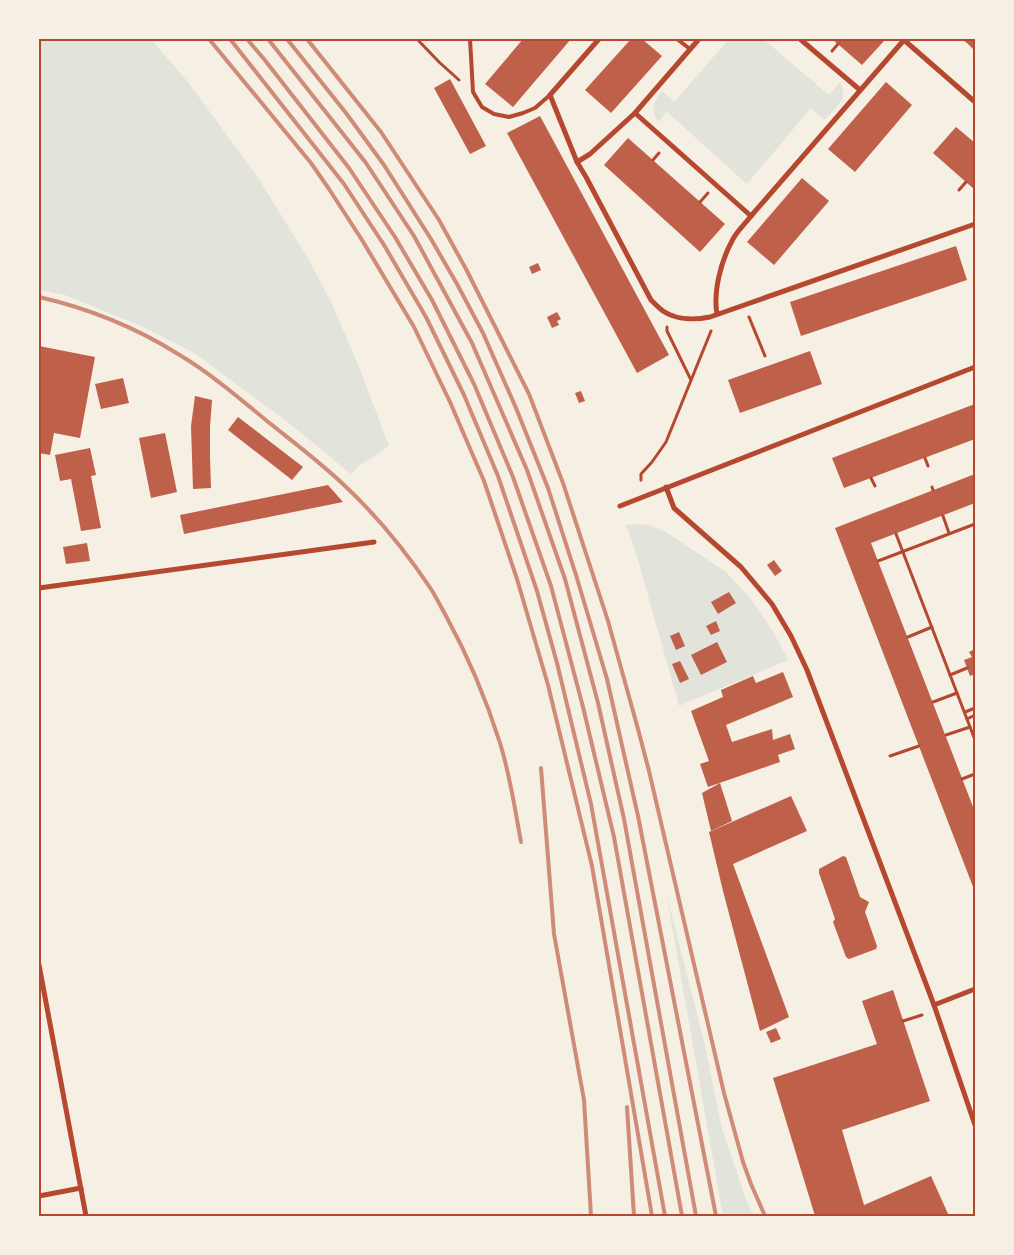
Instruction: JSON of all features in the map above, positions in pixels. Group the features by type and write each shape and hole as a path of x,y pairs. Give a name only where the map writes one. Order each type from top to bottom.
{"street":[{"path":"599,39 550,95 578,162 651,300 664,312 683,318 697,319 710,317 975,224"},
{"path":"578,162 590,154 635,113 699,39"},
{"path":"800,39 860,90"},
{"path":"717,314 716,291 722,264 732,240 904,39 975,102"},
{"path":"635,113 751,216"},
{"path":"620,506 975,367"},
{"path":"666,487 674,508 741,567 772,604 791,636 807,670 934,1005 975,1124"},
{"path":"39,588 374,542"},
{"path":"39,965 86,1216"},
{"path":"934,1005 975,989"},
{"path":"39,1196 81,1188"}],"lane":[{"path":"470,39 473,92 482,107 494,114 509,117 535,108 550,95"},
{"path":"677,39 690,49"}],"path":[{"path":"417,39 439,62 473,92"},
{"path":"960,190 966,182"},
{"path":"745,305 765,356"},
{"path":"670,314 667,324 668,331 691,380"},
{"path":"641,480 641,474 666,442 713,326 710,317"},
{"path":"925,458 928,466"},
{"path":"871,478 875,486"},
{"path":"943,516 949,533"},
{"path":"878,561 975,524"},
{"path":"896,534 975,740"},
{"path":"908,637 932,628"},
{"path":"950,675 967,668"},
{"path":"933,702 957,693"},
{"path":"965,712 975,708"},
{"path":"967,719 975,715"},
{"path":"946,735 970,726"},
{"path":"890,756 919,746"},
{"path":"962,779 975,774"},
{"path":"904,1021 922,1015"}],"shaded area":[{"path":"39,39 151,39 188,82 257,176 309,260 333,306 389,446 359,466 351,474 285,420 194,353 143,327 65,295 39,290"},
{"path":"729,39 763,39 829,95 840,82 843,88 840,103 824,120 811,108 747,184 667,112 658,122 653,110 656,98 662,91 674,102"},
{"path":"626,525 649,525 666,532 726,572 751,599 774,633 788,660 679,706 636,553"},
{"path":"666,892 704,1041 722,1129 747,1202 754,1216 723,1216"}],"building":[{"path":"523,39 571,39 513,107 485,84"},
{"path":"631,39 642,39 662,56 611,113 585,90"},
{"path":"832,39 882,39 884,41 862,65"},
{"path":"961,39 975,39 975,51 967,43"},
{"path":"450,79 486,146 470,154 434,88"},
{"path":"886,82 912,105 855,172 828,149"},
{"path":"540,116 669,355 637,373 507,133"},
{"path":"956,127 975,143 975,190 933,153"},
{"path":"628,138 725,224 700,252 604,165"},
{"path":"802,178 829,201 774,265 747,242"},
{"path":"956,246 967,280 801,336 790,302"},
{"path":"538,263 541,270 532,274 529,267"},
{"path":"557,312 561,319 557,321 559,325 552,328 547,317"},
{"path":"39,346 95,357 80,438 54,433 50,455 39,453"},
{"path":"810,351 822,384 740,413 728,380"},
{"path":"123,378 129,403 101,409 95,384"},
{"path":"581,391 585,401 579,403 575,393"},
{"path":"195,396 212,400 210,427 211,488 193,489 191,426"},
{"path":"975,404 975,439 844,488 832,458"},
{"path":"238,417 303,467 292,480 228,430"},
{"path":"165,433 177,492 151,498 139,438"},
{"path":"90,448 96,475 91,476 101,528 81,531 71,479 60,481 55,455"},
{"path":"975,474 975,503 871,543 975,812 975,892 835,528"},
{"path":"328,485 343,502 184,534 180,515"},
{"path":"87,543 90,561 66,564 63,547"},
{"path":"774,560 782,571 775,576 767,565"},
{"path":"729,592 736,603 718,614 711,602"},
{"path":"716,621 720,631 711,635 706,626"},
{"path":"679,632 685,646 676,650 670,636"},
{"path":"717,642 727,662 701,675 691,655"},
{"path":"975,649 975,674 970,676 964,660 972,657 969,652"},
{"path":"680,661 689,679 680,683 672,664"},
{"path":"783,672 793,697 726,725 732,742 772,729 773,740 790,734 795,749 778,755 780,762 708,787 700,764 709,761 691,711 723,697 721,690 753,676 756,683"},
{"path":"720,783 732,821 711,831 702,793"},
{"path":"791,796 807,831 733,864 789,1017 760,1031 709,832"},
{"path":"843,856 846,857 860,897 869,902 865,912 877,946 876,949 849,959 846,957 833,922 835,919 819,873 819,869"},
{"path":"893,990 930,1101 842,1130 864,1205 931,1176 949,1216 815,1216 773,1078 877,1044 862,1001"},
{"path":"776,1028 781,1039 771,1043 766,1032"}],"railway":[{"path":"209,39 311,163 362,240 414,327 450,402 484,481 517,579 548,685 592,866 652,1216"},
{"path":"230,39 344,184 384,245 426,317 464,395 498,476 537,591 557,663 591,804 665,1216"},
{"path":"247,39 349,168 395,237 432,300 474,384 513,477 551,586 583,707 614,837 682,1216"},
{"path":"268,39 366,163 414,236 472,343 527,470 565,579 598,703 624,819 696,1216"},
{"path":"287,39 346,113 384,165 431,239 483,333 548,488 607,679 638,816 716,1216"},
{"path":"307,39 381,132 439,220 529,394 563,483 608,621 649,771 724,1093 743,1162 765,1216"},
{"path":"39,297 93,313 128,327 190,361 326,468 379,521 431,589 469,662 489,710 504,755 521,842"},
{"path":"541,768 554,934 584,1100 591,1216"},
{"path":"627,1107 634,1216"}]}
